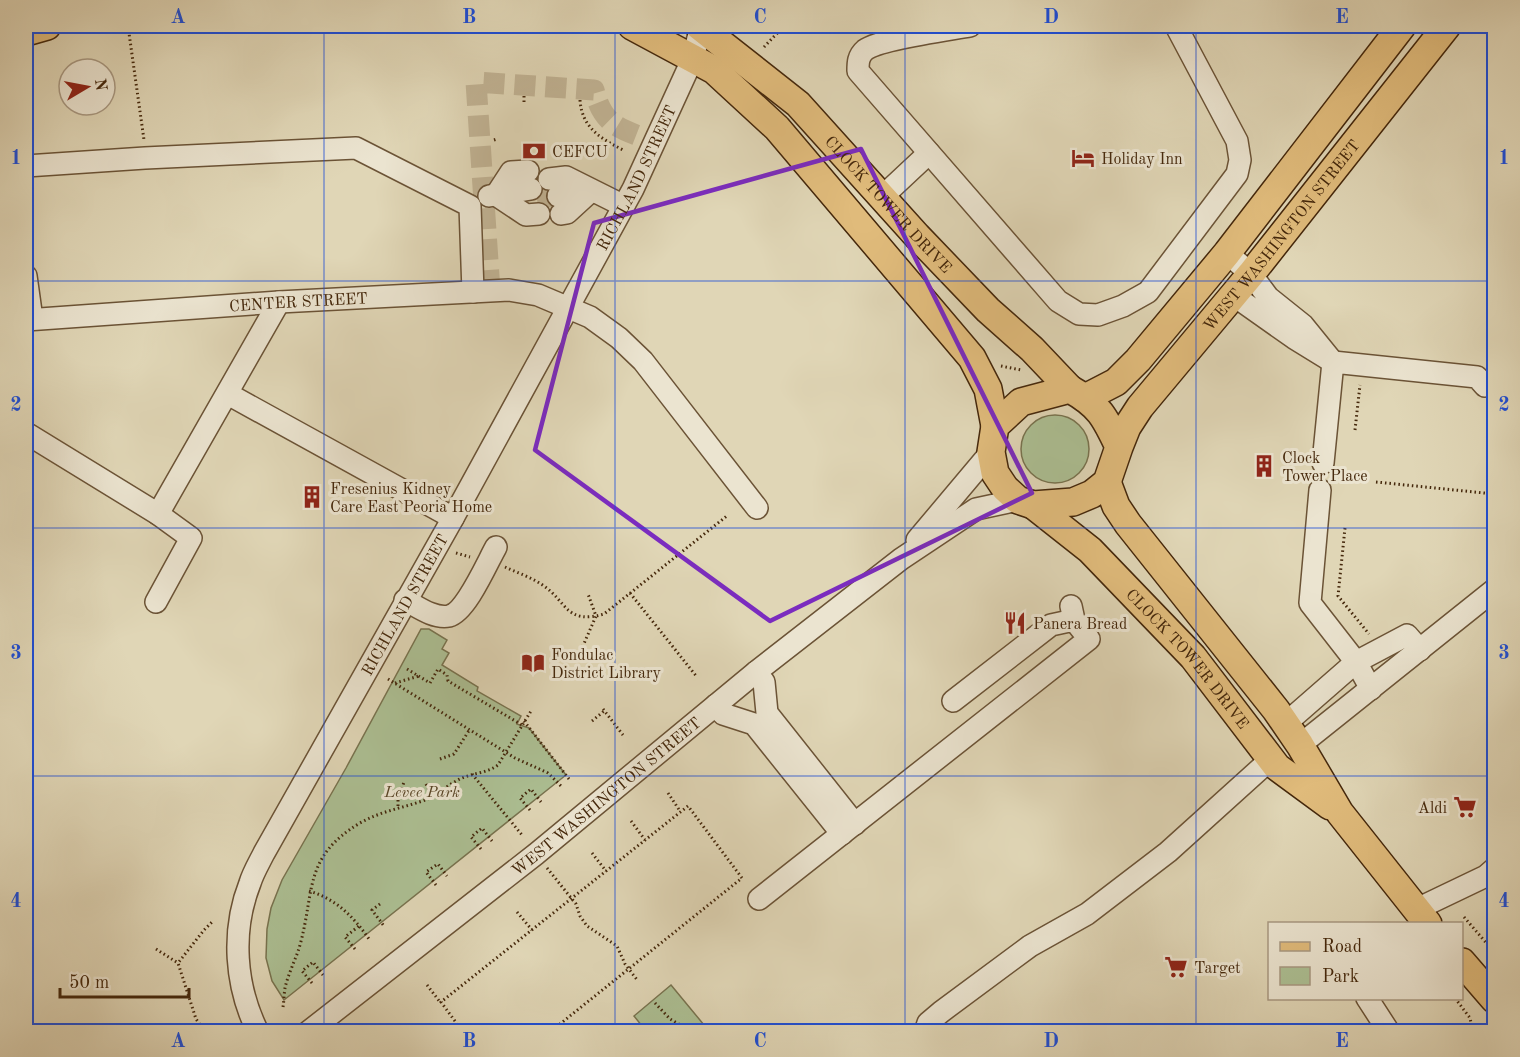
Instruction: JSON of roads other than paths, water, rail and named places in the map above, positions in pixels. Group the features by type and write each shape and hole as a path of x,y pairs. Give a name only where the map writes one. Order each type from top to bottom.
{"main road":[{"path":"26,32 47,26"},
{"name":"CLOCK TOWER DRIVE","path":"632,26 714,70 777,128 972,358 988,389 993,439"},
{"name":"CLOCK TOWER DRIVE","path":"701,26 798,104 988,310 1077,393"},
{"name":"WEST WASHINGTON STREET","path":"1077,393 1116,382 1138,360 1227,254 1402,26"},
{"name":"WEST WASHINGTON STREET","path":"1119,447 1127,427 1140,407 1251,274 1447,26"},
{"path":"1077,393 1101,411 1119,447 1107,482 1092,494 1073,502 1025,502 1005,488 995,472 993,439 1021,402 1077,393"},
{"name":"CLOCK TOWER DRIVE","path":"1107,482 1116,506 1128,524 1217,635 1292,735 1340,813 1422,917"},
{"name":"CLOCK TOWER DRIVE","path":"1025,502 1093,553 1192,657 1277,767 1340,813"},
{"path":"1093,553 1110,558 1188,631 1266,725 1292,735"},
{"path":"1463,964 1494,999"}],"street":[{"name":"RICHLAND STREET","path":"258,1032 243,992 237,952 241,918 249,883 624,207 693,57 701,26"},
{"path":"970,26 878,43 864,51 858,60 858,71 1058,301 1079,314 1098,315 1123,306 1148,292 1238,174 1240,160 1237,141 1176,26"},
{"path":"26,166 356,148 470,206 473,292"},
{"path":"882,197 929,153"},
{"path":"591,191 565,206 544,192 511,172 491,196 525,207 544,192 567,169 591,191 624,207"},
{"path":"1227,254 1251,274 1268,297 1304,325 1333,362 1323,463"},
{"path":"26,276 28,320"},
{"name":"CENTER STREET","path":"28,320 279,302 508,290 538,295 593,318 643,361 757,508"},
{"path":"1233,295 1333,362 1477,377 1485,387"},
{"path":"158,514 279,302"},
{"path":"228,394 453,518"},
{"path":"26,433 158,514 191,538 156,602"},
{"name":"WEST WASHINGTON STREET","path":"901,559 993,439"},
{"path":"1320,490 1310,603 1356,662 1371,689"},
{"name":"WEST WASHINGTON STREET","path":"308,1032 536,854 756,672 901,559 976,509 1025,502"},
{"path":"405,600 433,614 448,616 464,605 497,555"},
{"path":"1292,735 1356,662 1414,642 1494,590"},
{"path":"759,899 1089,639 1072,613 1051,625 953,701"},
{"path":"1292,735 1371,689 1414,642"},
{"path":"756,672 764,682 768,713 849,829"},
{"path":"716,705 723,714 754,724 849,829"},
{"path":"925,1032 928,1023 957,1000 1030,946 1087,914 1168,852 1271,759"},
{"path":"1422,917 1494,869"},
{"path":"1368,1000 1383,1019 1389,1032"}],"tunnel":[{"path":"490,291 476,82 594,90 603,112 615,125 654,142"},
{"path":"537,198 558,196"}],"place":[{"name":"CEFCU","path":"534,151"},
{"name":"Holiday Inn","path":"1083,158"},
{"name":"Clock Tower Place","path":"1264,466"},
{"name":"Fresenius Kidney Care East Peoria Home","path":"312,497"},
{"name":"Panera Bread","path":"1015,623"},
{"name":"Fondulac District Library","path":"533,663"},
{"name":"Aldi","path":"1465,807"},
{"name":"Target","path":"1176,967"}],"park label":[{"name":"Levee Park","path":"422,791"}]}
